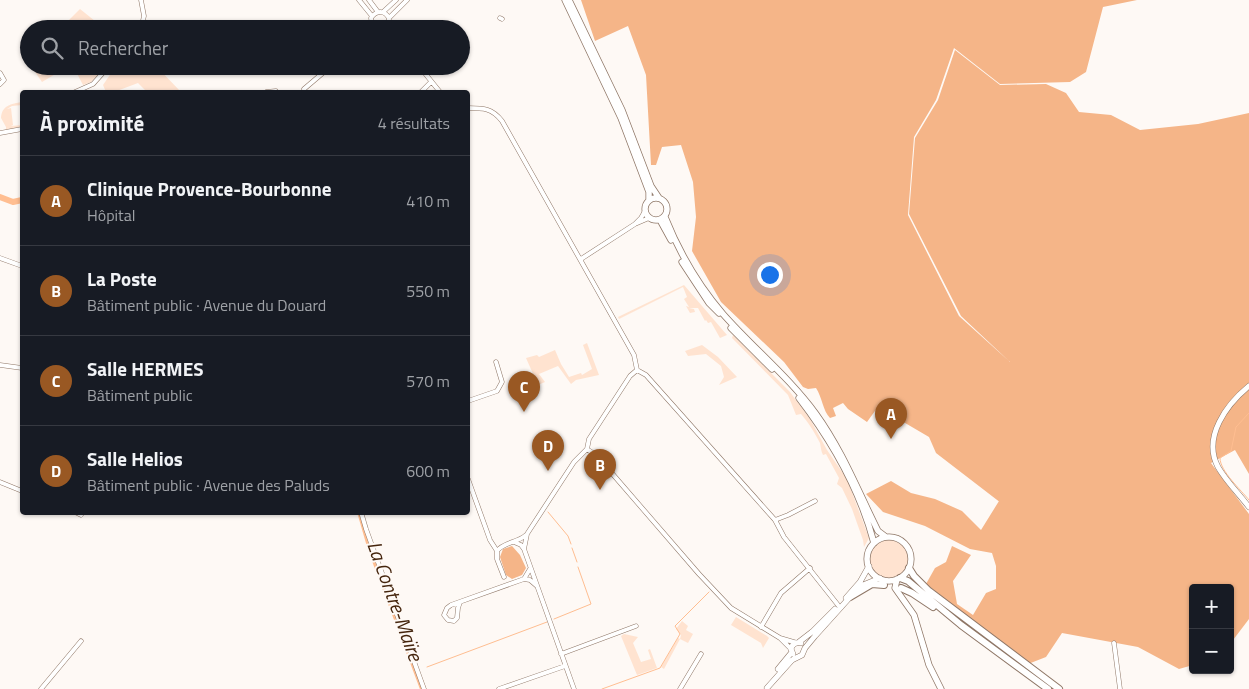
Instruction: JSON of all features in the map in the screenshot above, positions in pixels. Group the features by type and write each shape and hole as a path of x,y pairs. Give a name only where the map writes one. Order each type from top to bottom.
{"highway":[{"path":"909,568 914,576 930,591 1059,689"},
{"path":"899,579 908,581 961,625 1048,689"},
{"path":"850,597 872,584 883,581"},
{"path":"900,588 961,625"}],"main road":[{"path":"567,2 622,110 652,186 667,207 662,218 654,221 649,218 645,211 645,205 653,198 659,198"},
{"path":"567,2 622,118 649,192 649,200"},
{"path":"662,218 689,266 723,314 782,374 816,413 841,453 878,531 886,537 896,538 907,546 911,557 909,568 899,579 896,588 910,608 917,624 929,665 941,689"},
{"path":"662,218 688,272 709,303 797,396 822,430 851,481 874,543"},
{"path":"886,537 874,543 868,556 869,566 872,572 910,608"},
{"path":"883,581 899,579"}],"street":[{"path":"141,0 143,20"},
{"path":"359,0 372,16"},
{"path":"369,0 389,18 407,0"},
{"path":"372,16 381,12 396,0"},
{"path":"371,20 372,16"},
{"path":"0,73 4,80 0,84"},
{"path":"80,90 92,84 100,75"},
{"path":"304,89 320,75"},
{"path":"426,75 438,90"},
{"path":"423,90 431,82"},
{"path":"470,108 483,108 493,112 502,121 634,355 637,370 646,375 775,520 784,537 838,606"},
{"path":"0,133 20,129"},
{"path":"635,224 645,211"},
{"path":"581,259 635,224 649,218"},
{"path":"0,258 20,265"},
{"path":"470,400 498,391 502,382 496,362"},
{"path":"0,366 20,368"},
{"path":"524,549 527,534 573,462 587,449 589,439 630,376 637,370"},
{"path":"1249,386 1223,415 1217,426 1213,444 1214,456 1218,465 1249,507"},
{"path":"587,449 597,456 731,608 780,638 803,644 805,648"},
{"path":"0,482 20,490"},
{"path":"470,484 497,552 497,559 504,577 514,582"},
{"path":"775,520 815,501"},
{"path":"362,515 424,689"},
{"path":"493,543 501,546 514,542 527,534"},
{"path":"514,542 521,545 524,549 574,689"},
{"path":"497,552 501,546"},
{"path":"767,689 793,645 812,632 838,606 860,582 869,566"},
{"path":"761,626 781,593 810,568"},
{"path":"460,602 457,618 454,621 448,620 444,615 447,608 453,604 524,578 530,569"},
{"path":"499,588 504,577"},
{"path":"524,578 530,580 536,586"},
{"path":"767,689 792,660 802,655 805,648 850,597"},
{"path":"561,654 636,626"},
{"path":"780,638 798,656"},
{"path":"41,689 82,641"},
{"path":"1114,643 1120,689"},
{"path":"680,689 701,654"},
{"path":"499,689 565,666"}],"shaded area":[{"path":"581,0 1137,0 1103,7 1086,72 1070,82 1000,84 954,48 936,100 914,137 908,215 959,316 1010,362 961,316 909,214 915,138 938,100 955,50 1000,85 1046,84 1066,93 1079,112 1111,115 1140,130 1198,124 1249,113 1249,474 1235,450 1211,463 1249,514 1249,619 1234,639 1234,584 1189,584 1189,666 1179,669 1138,647 1062,633 1046,657 1028,664 926,584 935,568 946,562 952,546 971,555 953,581 957,604 973,615 986,593 996,589 996,566 992,553 970,549 925,526 883,512 866,494 891,481 911,493 935,499 962,511 981,530 999,501 936,453 929,437 900,420 890,409 880,404 867,422 848,409 843,403 833,408 836,416 830,418 816,388 808,389 803,387 784,362 721,302 692,251 696,217 693,182 681,145 662,147 656,165 651,165 646,75 628,26 595,41"},
{"path":"80,9 94,20 69,20"},
{"path":"37,75 54,75 42,82"},
{"path":"78,75 98,75 91,82 83,85"},
{"path":"110,75 165,75 179,90 145,90 138,83 119,90 105,90 103,85"},
{"path":"20,103 20,105 7,109 11,108 13,125 11,126 20,125 20,127 6,130 1,118 3,110"},
{"path":"684,285 727,335 720,338 711,322 705,321 698,308 689,308 694,309 695,312 690,313 684,299 687,297 683,287 619,319 618,317"},
{"path":"733,335 790,392 810,419 827,450 847,479 869,538 864,547 852,509 842,488 837,484 839,478 826,454 823,455 820,443 814,432 801,414 796,415 788,395 732,338"},
{"path":"587,343 599,375 576,380 571,384 558,366 539,374 545,382 538,385 526,358 537,355 539,357 555,350 569,377 581,373 582,375 592,369 583,345"},
{"path":"702,345 718,357 737,377 719,385 724,377 721,366 706,354 688,356 685,351"},
{"path":"889,540 902,546 908,559 902,572 889,578 876,572 870,559 876,546"},
{"path":"512,546 520,555 526,568 522,575 512,579 506,575 500,557 503,549"},
{"path":"736,617 769,638 763,648 761,643 731,625"},
{"path":"682,621 688,626 686,630 693,634 688,643 680,639 681,635 676,629"},
{"path":"624,634 638,637 633,643 641,662 651,659 648,650 650,649 657,668 637,675 621,636"},
{"path":"678,638 680,639 664,669 661,667"}],"waterway":[{"path":"0,197 13,202 20,200"},
{"path":"1249,413 1236,427 1231,451 1220,458 1223,469 1249,500"},
{"path":"548,512 568,536 571,544"},
{"name":"La Contre-Maïre","path":"360,515 370,550 422,689"},
{"path":"572,548 577,562"},
{"path":"554,619 591,604 578,567"},
{"path":"602,689 660,668 680,634 675,626 709,592"},
{"path":"427,667 547,622"},
{"name":"La Contre-Maïre","path":"421,676 426,689"}],"place":[{"name":"Salle HERMES","path":"524,412"},
{"name":"Clinique Provence-Bourbonne","path":"891,439"},
{"name":"Salle Helios","path":"548,471"},
{"name":"La Poste","path":"600,490"}]}
